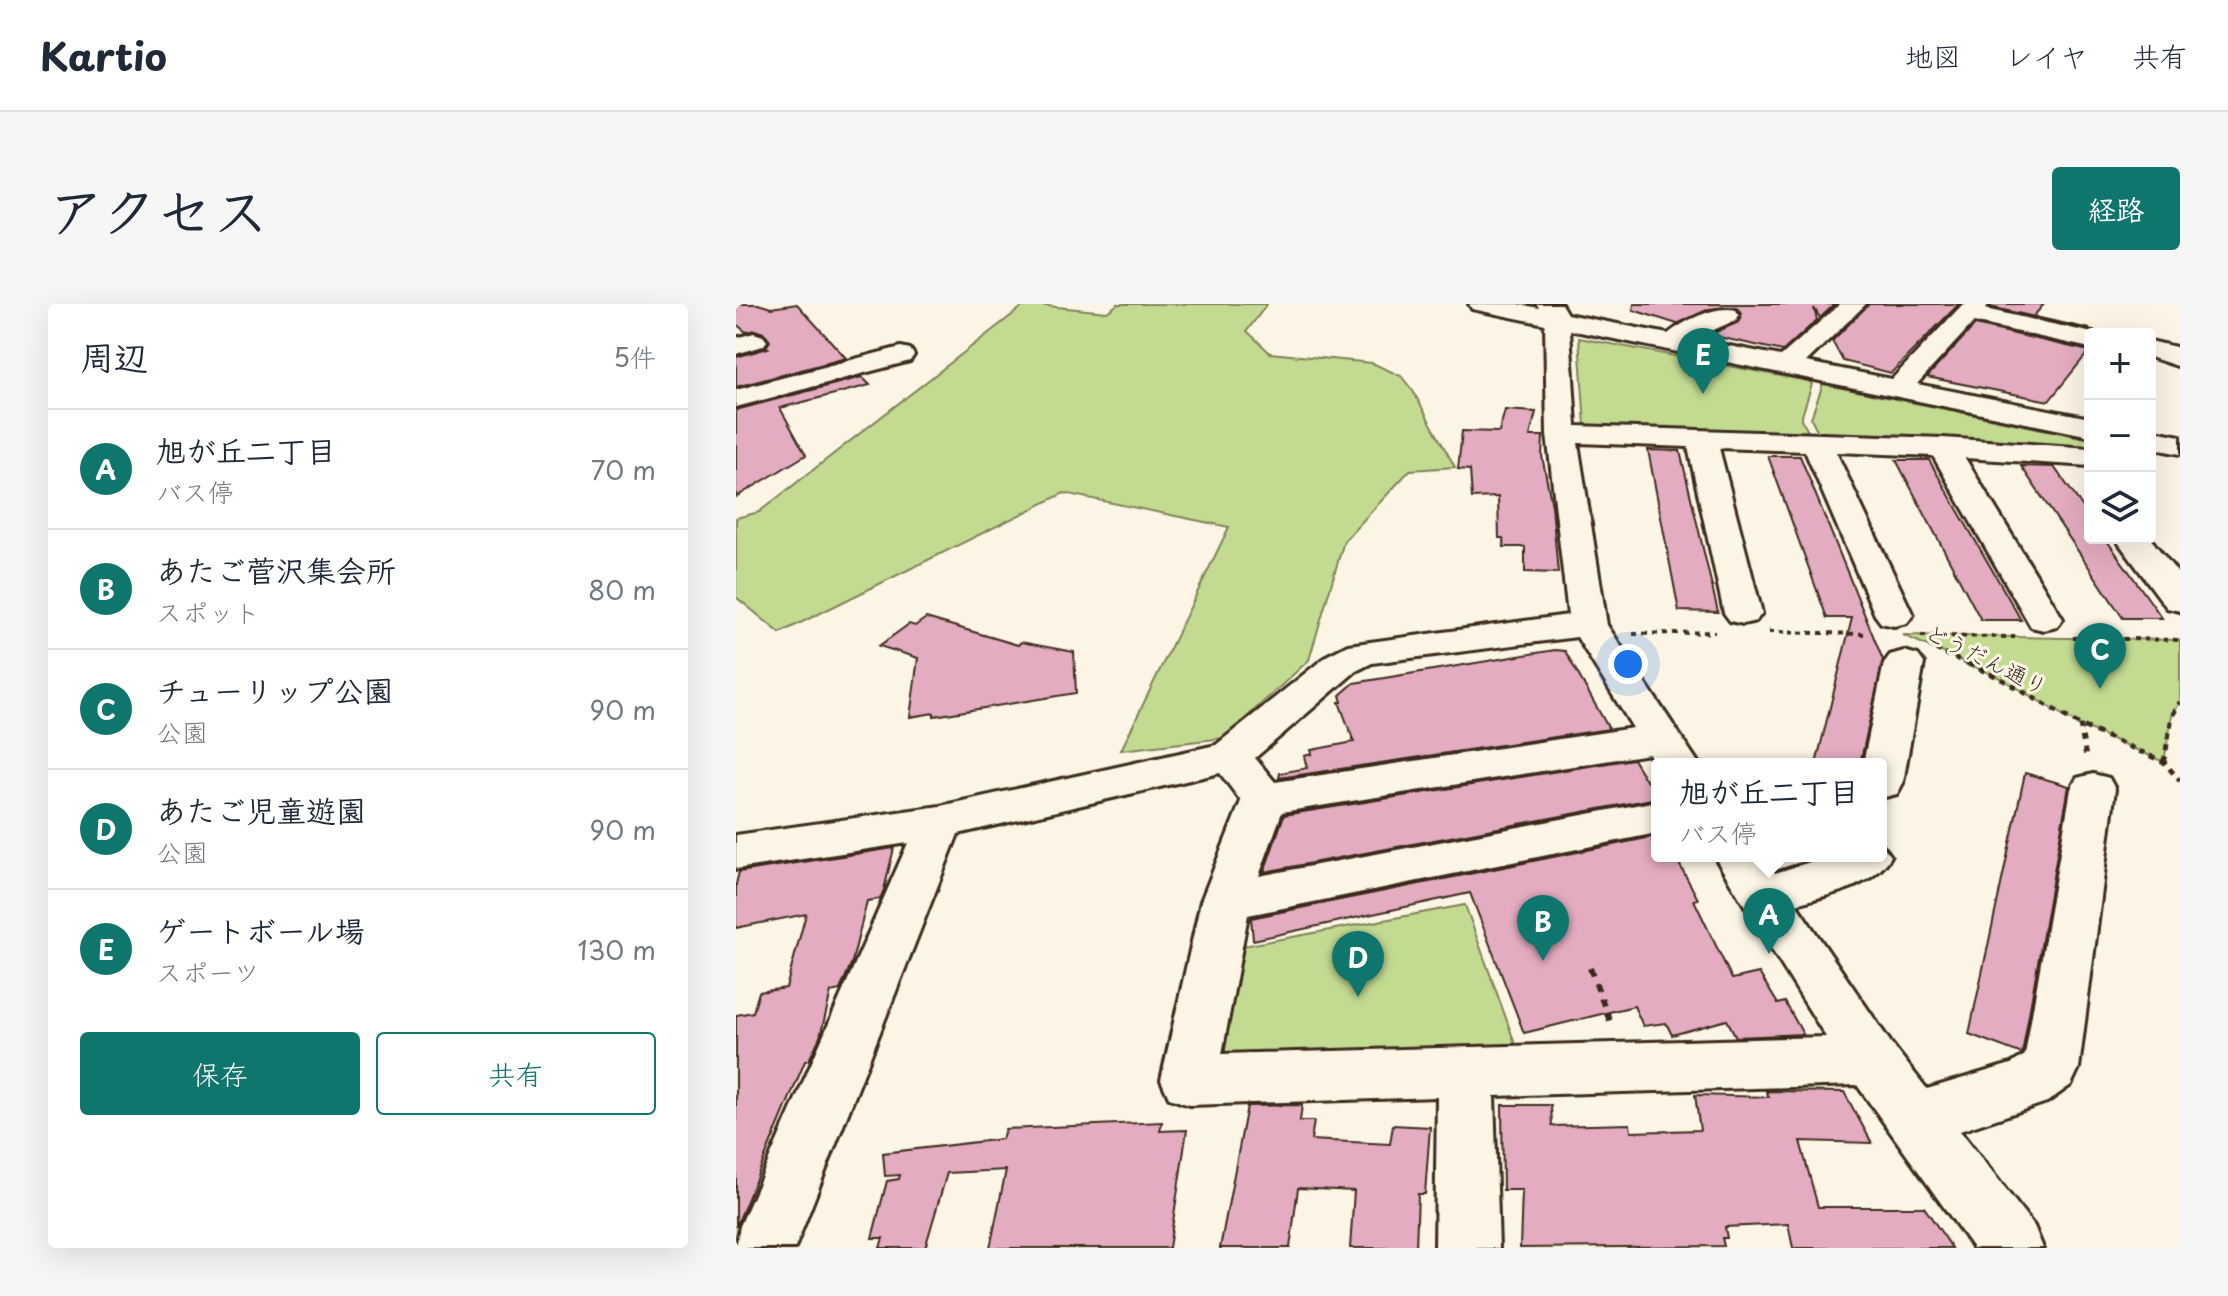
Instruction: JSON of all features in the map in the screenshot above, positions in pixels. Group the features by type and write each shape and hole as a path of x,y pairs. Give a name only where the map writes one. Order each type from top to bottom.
{"street":[{"path":"1481,304 1553,311 1674,342 2084,426"},
{"path":"1787,365 1854,304"},
{"path":"1899,387 1972,308 2084,338"},
{"path":"1264,799 1668,751 1588,625 1562,434 1553,311"},
{"path":"1674,342 1688,330 1727,315"},
{"path":"2156,350 2180,359"},
{"path":"736,399 901,355"},
{"path":"1562,434 1943,447 2079,456"},
{"path":"1701,438 1743,613"},
{"path":"2156,440 2180,445"},
{"path":"1816,443 1894,615"},
{"path":"1943,447 2044,619"},
{"path":"2156,466 2180,469"},
{"path":"2137,544 2180,600"},
{"path":"736,852 940,822 1230,756 1342,663 1362,653 1588,625"},
{"path":"1887,762 1917,655"},
{"path":"1230,756 1264,799"},
{"path":"1916,1119 2027,1084 2051,1068 2093,789"},
{"path":"1264,799 1226,901 1189,1080 1871,1060"},
{"path":"1226,901 1651,818"},
{"path":"763,1248 940,822"},
{"path":"1750,875 1839,873 1857,862"},
{"path":"1750,875 1871,1060 2011,1248"},
{"path":"1465,1073 1467,1248"}],"path":[{"name":"どうだん通り","path":"1917,655 1998,677 2080,725 2164,762 2180,781"},
{"path":"2164,762 2172,716 2180,702"}],"green space":[{"path":"1026,304 1107,312 1118,304 1267,304 1247,331 1270,353 1372,363 1401,376 1413,391 1455,467 1410,470 1344,541 1309,660 1224,738 1121,750 1229,527 1064,493 780,633 736,597 736,518 759,512"},
{"path":"1579,338 1808,381 1812,384 1801,419 1810,435 1597,430 1585,426"},
{"path":"1823,384 2084,438 2084,452 1820,436 1811,418"},
{"path":"1903,635 2180,640 2180,702 2172,716 2164,762 2080,725 1998,677"},
{"path":"1465,905 1520,1057 1224,1059 1208,1045 1227,949"}],"building":[{"path":"736,304 758,304 771,308 797,304 846,358 736,387 736,357 768,348 770,341 764,333 755,330 746,332 736,324"},
{"path":"1634,304 1835,304 1820,318 1814,308 1817,320 1783,351 1709,335 1739,322 1742,313 1736,307 1709,309 1677,324 1633,310"},
{"path":"1869,304 1959,304 1891,373 1843,361 1832,341"},
{"path":"1992,304 2044,304 2033,317 1990,307"},
{"path":"1975,325 2084,350 2084,357 2049,401 1927,377"},
{"path":"862,377 870,385 780,408 806,455 736,497 736,410"},
{"path":"1505,410 1536,412 1530,436 1543,436 1542,456 1552,506 1558,573 1525,572 1525,547 1504,547 1503,538 1499,538 1498,497 1472,498 1470,470 1458,469 1462,431 1499,432"},
{"path":"1648,450 1680,451 1718,612 1679,611"},
{"path":"1768,456 1800,456 1883,660 1861,758 1817,758 1852,618 1827,618"},
{"path":"1896,460 1929,460 2021,620 1981,620"},
{"path":"2021,466 2054,467 2084,509 2084,544 2109,544 2162,618 2123,618"},
{"path":"926,618 1018,645 1021,642 1074,652 1076,693 934,716 934,713 910,717 918,658 879,646 909,624 915,626"},
{"path":"1555,650 1565,651 1609,729 1279,778 1280,773 1307,768 1304,756 1312,754 1311,750 1354,742 1339,702 1342,702 1340,695 1354,683"},
{"path":"1633,759 1651,783 1651,799 1264,872 1284,815"},
{"path":"2025,773 2069,786 2022,1054 1969,1034"},
{"path":"1651,837 1651,862 1678,862 1698,899 1694,900 1732,979 1759,973 1778,1004 1785,1002 1803,1034 1736,1037 1727,1020 1672,1035 1666,1023 1643,1026 1634,1006 1524,1033 1470,893 1253,940 1251,918"},
{"path":"894,848 884,890 880,899 867,901 852,962 840,990 831,992 820,1037 809,1060 805,1061 736,1227 736,1015 753,1012 759,992 786,988 806,914 736,928 739,872"},
{"path":"1766,1091 1844,1092 1872,1143 1800,1141 1818,1207 1924,1207 1952,1248 1793,1248 1788,1224 1725,1227 1727,1238 1722,1238 1724,1246 1520,1248 1522,1190 1503,1190 1502,1105 1551,1105 1552,1126 1630,1124 1631,1132 1700,1130 1695,1095 1769,1097"},
{"path":"1302,1105 1300,1121 1314,1121 1311,1140 1390,1144 1393,1125 1430,1127 1425,1194 1418,1194 1416,1248 1350,1248 1354,1191 1298,1188 1290,1248 1220,1248 1247,1106"},
{"path":"1162,1122 1160,1131 1187,1130 1169,1248 990,1248 1006,1170 947,1173 925,1248 880,1248 883,1238 872,1238 887,1181 899,1179 900,1175 885,1176 883,1153 1002,1139 1005,1129"}],"place":[{"name":"ゲートボール場","path":"1703,394"},
{"name":"チューリップ公園","path":"2100,689"},
{"name":"旭が丘二丁目","path":"1769,954"},
{"name":"あたご菅沢集会所","path":"1543,961"},
{"name":"あたご児童遊園","path":"1358,997"}]}
